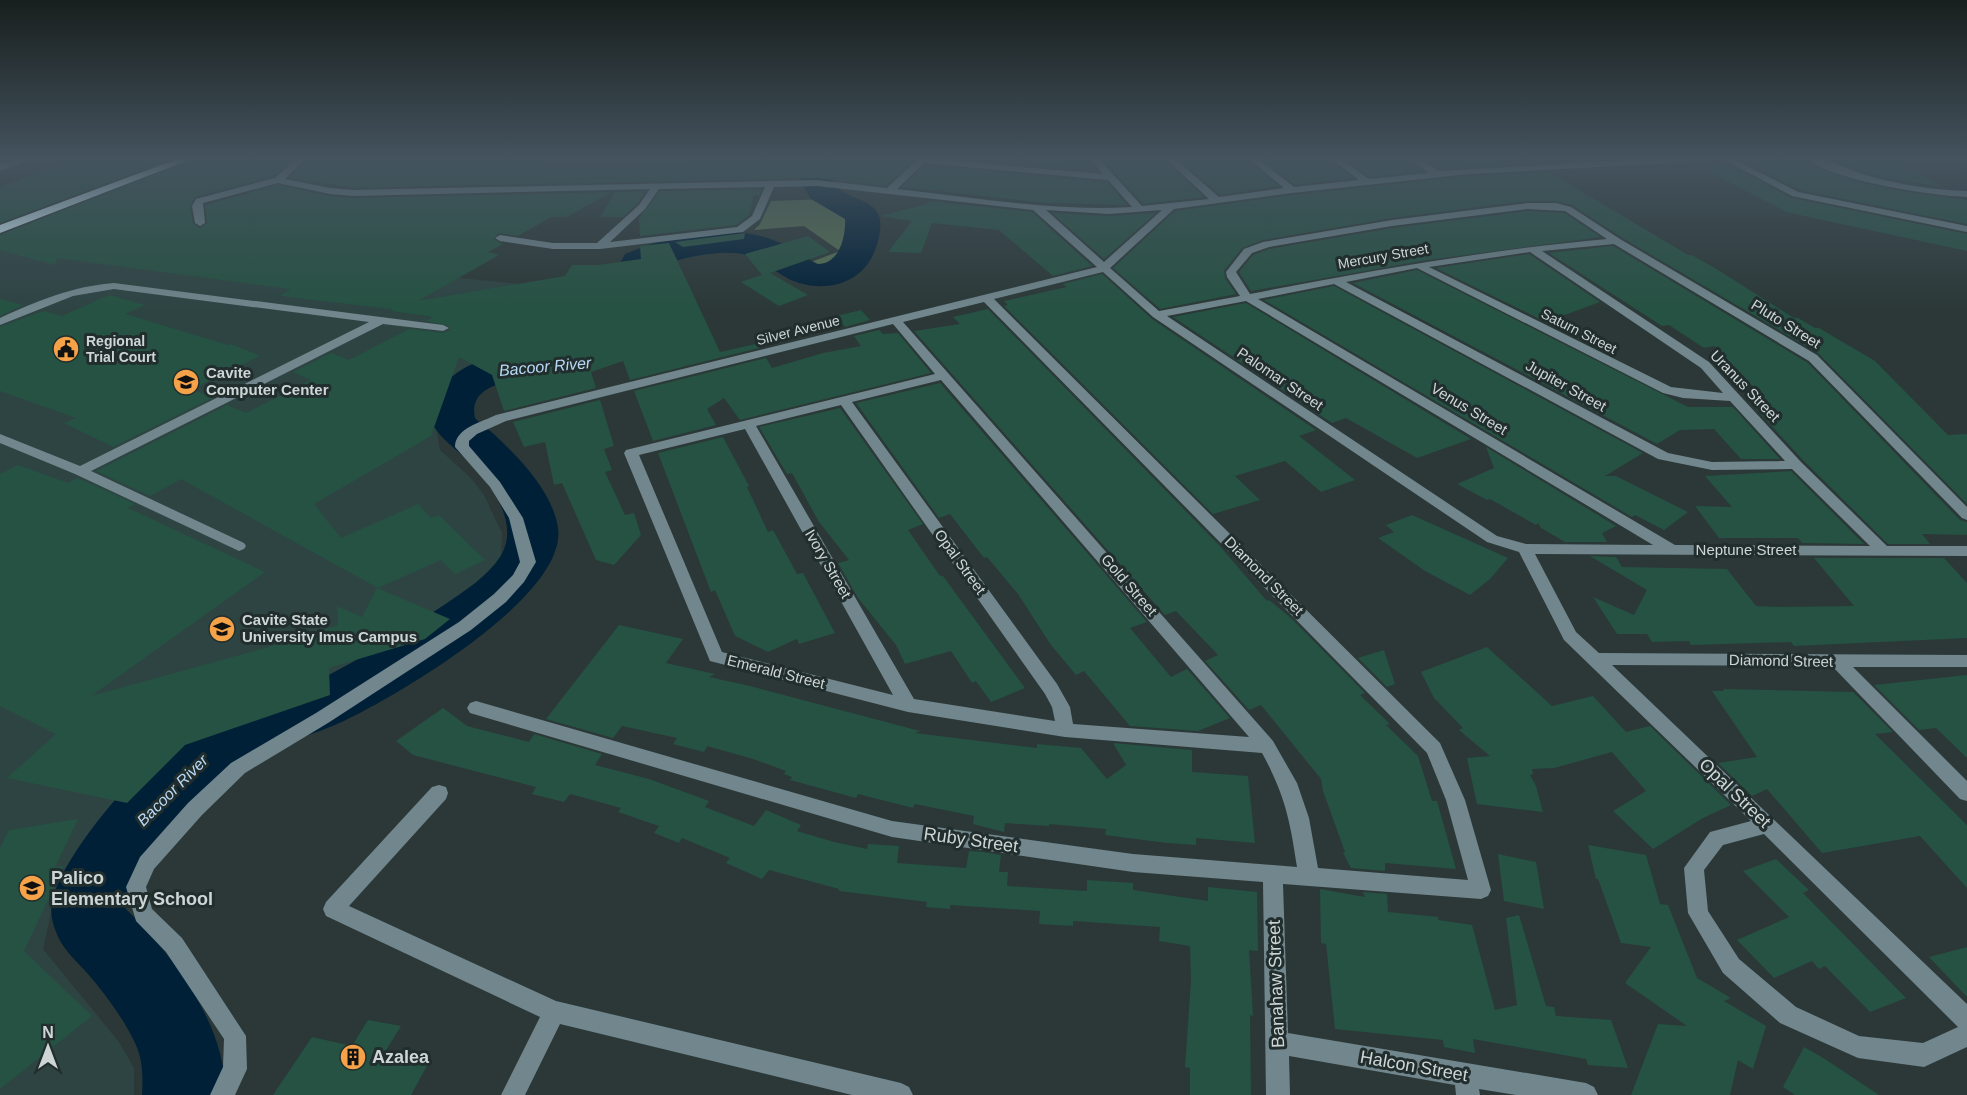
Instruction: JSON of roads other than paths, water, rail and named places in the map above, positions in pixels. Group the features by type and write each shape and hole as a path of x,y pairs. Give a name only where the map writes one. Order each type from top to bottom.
{"highway":[{"path":"0,218 24,209"},
{"path":"0,229 53,209"}],"street":[{"path":"197,209 200,223"},
{"path":"600,246 640,209"},
{"path":"500,238 553,246 600,246 747,228 755,220 760,209"},
{"name":"Palomar Street","path":"1038,209 1157,315 1455,517 1492,539 1525,549"},
{"path":"1070,209 1100,211 1137,209"},
{"path":"1103,269 1168,209"},
{"name":"Pluto Street","path":"1248,297 1232,277 1231,272 1248,251 1255,247 1392,223 1502,209"},
{"name":"Pluto Street","path":"1565,209 1577,213 1616,241 1813,358 1967,515"},
{"path":"1869,209 1967,229"},
{"name":"Mercury Street","path":"1157,315 1418,265 1532,249 1616,241"},
{"name":"Uranus Street","path":"1532,249 1705,365 1796,465 1884,551"},
{"name":"Saturn Street","path":"1418,265 1658,387 1683,394 1734,397"},
{"name":"Silver Avenue","path":"222,1095 235,1069 236,1036 174,945 143,914 136,887 147,864 195,809 238,768 283,742 465,626 500,598 519,578 528,562 516,518 495,485 462,447 462,440 472,431 501,418 897,322 1103,269"},
{"name":"Jupiter Street","path":"1334,280 1663,456 1684,464 1704,466 1796,465"},
{"path":"0,322 68,293 114,286 443,328"},
{"name":"Venus Street","path":"1248,297 1673,550"},
{"name":"Diamond Street","path":"988,299 1434,748 1449,781 1481,890"},
{"path":"80,471 382,320"},
{"name":"Gold Street","path":"897,322 1267,746 1288,783 1299,818 1309,877"},
{"name":"Emerald Street","path":"945,375 631,453 716,657 908,705 1065,730 1267,746"},
{"name":"Opal Street","path":"844,400 1051,688 1061,707 1065,730"},
{"name":"Ivory Street","path":"748,423 908,705"},
{"path":"0,438 80,471 240,546"},
{"name":"Neptune Street","path":"1525,549 1967,551"},
{"name":"Opal Street","path":"1525,549 1569,636 1768,825 1967,1020"},
{"name":"Diamond Street","path":"1594,659 1967,661"},
{"path":"1838,662 1967,793"},
{"name":"Ruby Street","path":"476,708 892,829 1133,863 1481,890"},
{"path":"439,792 333,909 554,1012 901,1095"},
{"path":"1768,825 1718,838 1694,868 1698,913 1731,966 1788,1015 1858,1047 1924,1055 1967,1035"},
{"name":"Banahaw Street","path":"1273,874 1278,1095"},
{"path":"513,1095 554,1012"},
{"name":"Halcon Street","path":"1277,1042 1467,1085 1586,1095"}],"waterway":[{"name":"Bacoor River","path":"637,294 632,276 638,262 676,249 704,245 732,243 754,245 807,273 822,275 836,272 849,264 856,252 863,221 862,216 854,209"},
{"name":"Bacoor River","path":"184,1095 183,1067 177,1047 158,1007 118,953 89,922 88,902 96,883 107,864 140,821 177,780 208,752 230,739 304,712 354,689 403,660 462,620 505,586 527,558 533,530 530,517 518,491 500,467 454,422 451,415 452,406 462,389 473,379 486,373 515,367 559,364"}],"place":[{"name":"Regional Trial Court","path":"66,349"},
{"name":"Cavite Computer Center","path":"186,382"},
{"name":"Cavite State University Imus Campus","path":"222,629"},
{"name":"Palico Elementary School","path":"32,888"},
{"name":"Azalea","path":"353,1057"}]}
